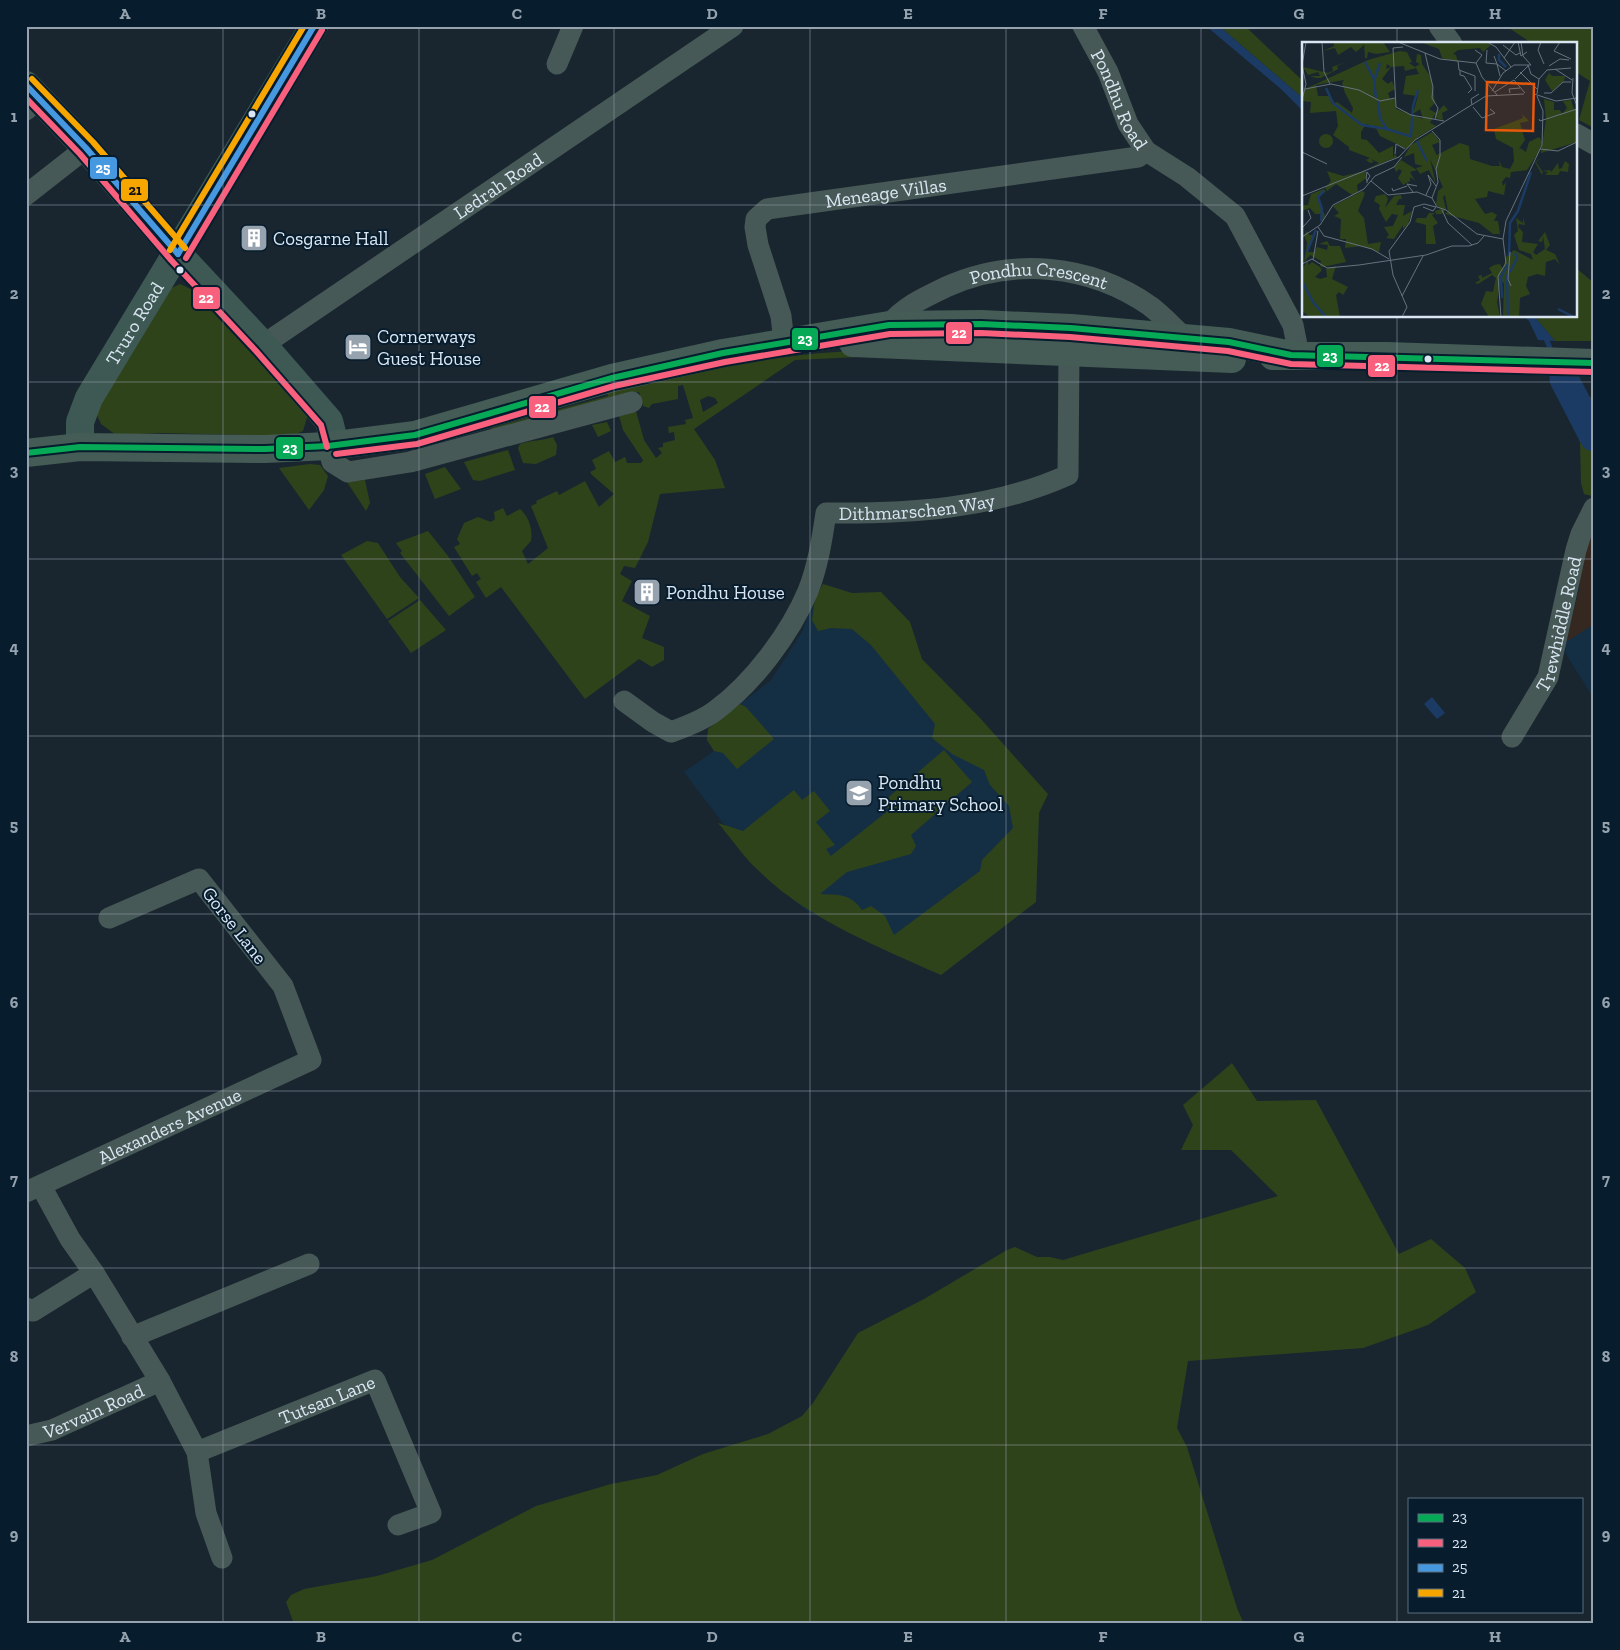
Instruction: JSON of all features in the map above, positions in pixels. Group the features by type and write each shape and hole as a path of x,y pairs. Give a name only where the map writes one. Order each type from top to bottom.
{"highway":[{"path":"26,453 80,447 265,448 331,446 415,435 612,378 723,352 889,325 981,324 1070,340 1223,359 1295,355 1588,362"},
{"path":"790,342 1184,338 1230,342 1295,355"}],"main road":[{"name":"Truro Road","path":"80,447 80,422 89,398 178,254 314,26"},
{"path":"31,98 86,148 178,254 263,344 329,421 331,446"}],"street":[{"path":"557,64 573,26"},
{"name":"Ledrah Road","path":"263,344 733,26"},
{"name":"Pondhu Road","path":"1083,26 1108,72 1128,124 1146,151 1187,177 1235,216 1293,325 1295,355"},
{"path":"1439,26 1451,42"},
{"path":"1578,135 1594,144"},
{"path":"26,195 86,148"},
{"name":"Meneage Villas","path":"790,342 758,245 755,227 756,219 766,209 1138,157 1146,151"},
{"name":"Pondhu Crescent","path":"889,325 897,315 928,296 959,281 994,271 1034,267 1068,272 1119,289 1150,306 1184,338"},
{"name":"Dithmarschen Way","path":"624,701 670,732 715,711 763,665 794,618 808,590 816,566 826,513 900,512 964,506 1013,495 1068,475 1070,340"},
{"path":"331,446 332,462 348,472 410,462 632,402"},
{"path":"479,417 486,442"},
{"name":"Trewhiddle Road","path":"1512,737 1548,677 1576,550 1581,534 1594,508"},
{"name":"Gorse Lane","path":"109,918 199,878 284,986 311,1060"},
{"name":"Alexanders Avenue","path":"34,1189 311,1060"},
{"path":"34,1189 94,1273 160,1381 197,1452 206,1513 222,1558"},
{"path":"132,1337 309,1264"},
{"path":"26,1308 33,1311 94,1273"},
{"name":"Tutsan Lane","path":"197,1452 375,1380 431,1512 398,1525"},
{"name":"Vervain Road","path":"26,1436 52,1430 160,1381"}],"shaded area":[{"path":"1594,524 1594,699 1566,654 1566,642 1579,590 1583,551"},
{"path":"1589,530 1594,537 1594,624 1566,642 1579,590 1583,551"},
{"name":"Pondhu Primary School","path":"815,598 877,638 1039,813 1036,902 941,975 879,947 806,910 760,872 684,772 714,751 707,740 708,729 771,680 802,632"}],"green space":[{"path":"1219,26 1245,26 1302,80 1302,97"},
{"path":"1506,26 1594,26 1594,128 1579,120 1590,81 1578,73 1578,42 1530,42"},
{"path":"1578,270 1594,283 1594,341 1555,341 1536,318 1578,318"},
{"path":"180,284 197,292 308,414 303,431 292,436 161,433 116,435 101,424 95,411 165,291"},
{"path":"876,350 966,352 795,360 694,429 715,460 725,488 660,494 648,542 635,568 624,566 620,574 632,581 622,601 650,616 642,638 664,647 664,660 652,667 639,659 585,699 501,587 486,598 476,582 481,579 477,573 472,576 454,547 460,544 457,539 464,523 478,517 491,522 495,519 494,512 503,508 507,516 520,509 528,519 531,528 531,541 522,551 528,564 548,548 531,506 537,503 536,501 557,491 559,495 585,481 599,507 614,494 590,472 596,469 592,460 609,451 615,462 625,457 627,463 641,463 643,460 623,430 619,416 636,411 644,440 656,458 662,453 658,448 663,447 663,443 675,440 674,432 669,433 668,427 686,424 685,420 693,418 683,385 678,386 678,399 652,404 649,408 643,406 639,392 492,432 491,428 608,396 607,392 674,377 740,364 808,354","holes":["708,396 715,398 718,403 703,412 700,400"]},
{"path":"1583,393 1594,399 1594,432 1576,398"},
{"path":"1572,400 1594,448 1594,496 1584,494 1581,483 1580,442 1566,403"},
{"path":"607,422 611,431 598,437 592,425"},
{"path":"553,437 557,445 556,455 536,464 523,463 518,448 520,444"},
{"path":"508,450 515,470 480,481 473,480 464,462"},
{"path":"310,464 320,465 328,476 324,490 309,510 279,468"},
{"path":"445,467 461,489 435,499 425,474"},
{"path":"365,480 370,503 366,511 347,482"},
{"path":"428,531 448,556 475,597 449,616 400,553 402,551 396,543"},
{"path":"367,541 378,543 400,577 419,598 387,619 341,555"},
{"path":"823,584 852,593 881,592 910,622 922,659 980,718 1048,794 1039,813 1036,902 941,975 869,943 800,904 754,867 718,823 743,831 794,790 802,800 814,791 830,811 816,822 835,845 826,849 831,856 889,810 883,802 944,750 972,782 911,835 916,846 911,854 847,872 820,894 843,896 853,900 862,910 871,906 885,916 894,935 980,871 982,860 1013,828 1009,806 990,785 984,770 952,754 932,738 935,724 871,645 852,629 831,628 818,631 812,620 815,598"},
{"path":"420,600 446,630 411,653 388,621"},
{"path":"740,704 746,707 774,739 737,769 723,753 714,751 707,740 708,729"},
{"path":"1232,1063 1257,1101 1316,1100 1399,1254 1431,1239 1465,1268 1476,1292 1428,1325 1363,1348 1188,1361 1177,1428 1187,1447 1237,1608 1244,1624 294,1624 286,1602 291,1595 304,1589 377,1576 432,1560 536,1506 611,1484 657,1475 703,1454 768,1434 802,1416 813,1403 858,1333 924,1299 1007,1250 1015,1247 1037,1257 1063,1260 1278,1196 1231,1150 1181,1150 1193,1125 1183,1105"}],"water":[{"path":"1206,26 1219,26 1302,97 1302,110 1281,89"},
{"path":"1526,318 1536,318 1555,341 1538,340"},
{"path":"1576,398 1594,432 1594,448 1572,400"},
{"path":"1432,697 1445,713 1437,719 1424,704"}],"waterway":[{"path":"1545,336 1552,353"},
{"path":"1560,370 1564,379"},
{"path":"1564,379 1594,437"}],"transit line":[{"name":"21","path":"170,250 304,26"},
{"name":"25","path":"178,254 314,26"},
{"name":"22","path":"186,258 322,30"},
{"name":"21","path":"32,79 93,142 185,248"},
{"name":"25","path":"26,85 86,148 178,254"},
{"name":"22","path":"26,98 80,154 171,260 256,351 321,425 327,447"},
{"name":"23","path":"26,453 80,447 265,449 328,446 415,435 612,378 723,353 889,325 981,324 1071,328 1229,342 1291,355 1594,363"},
{"name":"22","path":"336,454 417,444 614,386 725,362 890,334 981,333 1070,337 1228,351 1291,364 1594,372"}],"place":[{"name":"Cosgarne Hall","path":"254,238"},
{"name":"Cornerways Guest House","path":"358,347"},
{"name":"Pondhu House","path":"647,592"},
{"name":"Pondhu Primary School","path":"859,793"}]}
